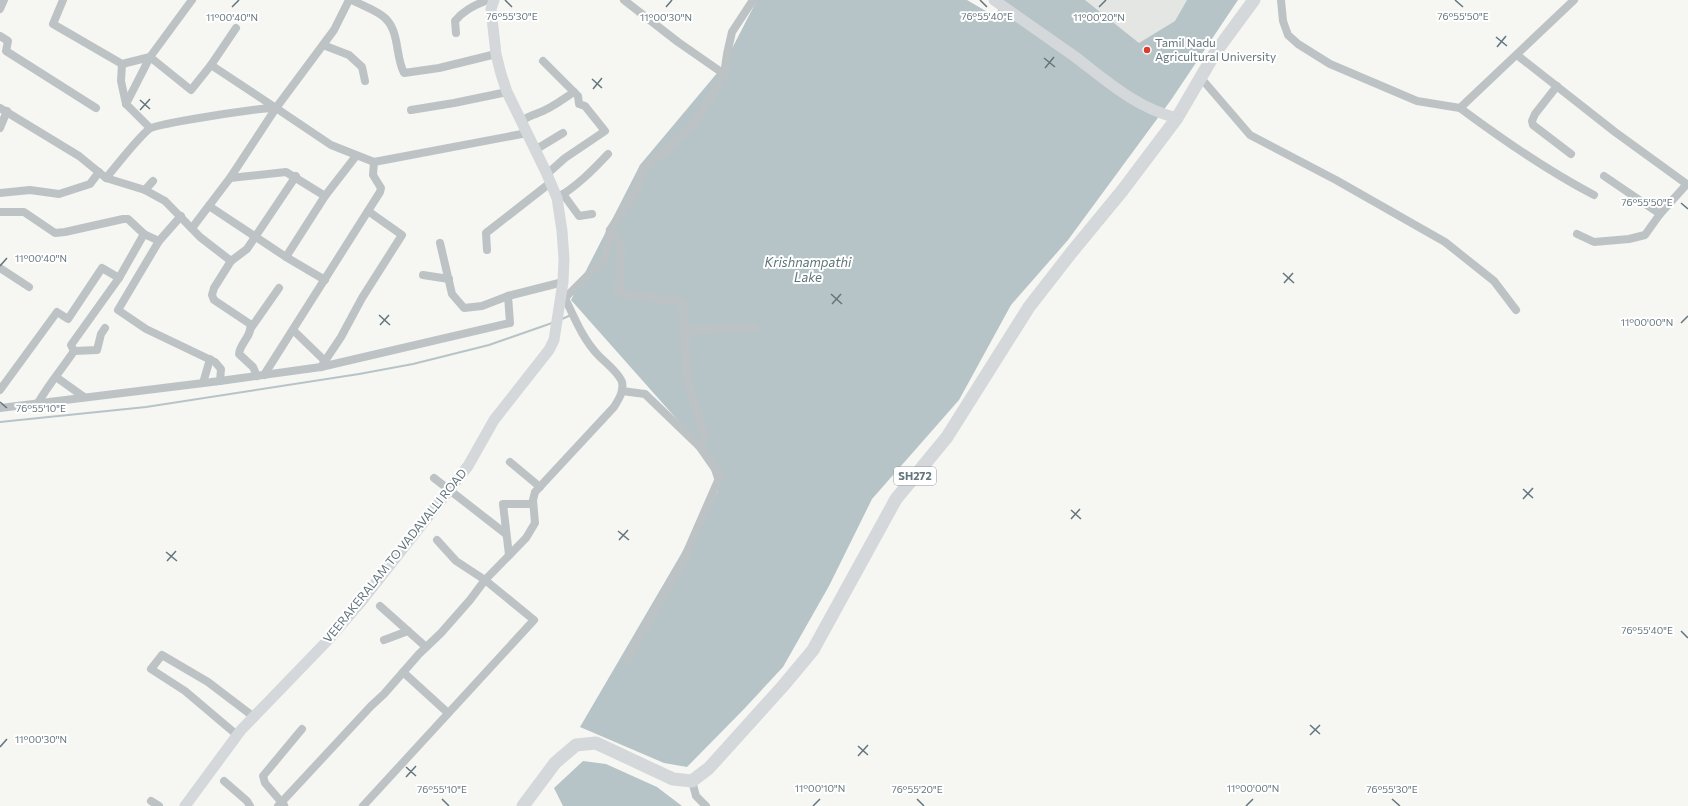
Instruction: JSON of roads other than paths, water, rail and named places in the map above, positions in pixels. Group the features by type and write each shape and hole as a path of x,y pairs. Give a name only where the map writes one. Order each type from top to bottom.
{"main road":[{"name":"SH272","path":"692,781 709,768 783,686 813,650 896,499 947,437 1029,307 1122,191 1177,118 1215,53 1254,0"},
{"path":"523,806 555,763 576,745 596,743 673,779 692,781"}],"street":[{"path":"0,9 4,0"},
{"path":"53,0 62,2 54,24 122,64 150,57"},
{"path":"126,104 150,57 192,0"},
{"path":"192,228 230,178 276,108 334,30 351,0 385,17 393,29 401,67 404,73 439,68 496,54"},
{"path":"624,0 678,42 724,74"},
{"path":"440,243 452,294 464,308 482,306 508,296 564,297 605,258 610,230 636,191 643,168 666,150 694,124 724,74 726,54 732,32 753,0"},
{"path":"994,0 1054,42 1126,96 1159,114 1177,118"},
{"path":"1281,0 1283,21 1288,35 1298,44 1330,64 1418,101 1460,108 1490,131 1559,176 1594,195"},
{"path":"1460,108 1574,0"},
{"path":"456,33 455,20 459,16 471,7 489,2"},
{"name":"VEERAKERALAM TO VADAVALLI ROAD","path":"185,806 237,735 329,639 360,603 468,466 494,420 549,350 554,340 555,330 564,297 560,196 548,179 522,121 507,92 496,54 489,2"},
{"path":"150,57 190,90 236,28"},
{"path":"0,36 8,41 6,51 96,108"},
{"path":"323,45 349,55 362,67 365,81"},
{"path":"1517,55 1615,132 1687,184 1660,214 1645,235 1629,239 1594,242 1577,234"},
{"path":"487,250 486,233 548,179 565,158 605,131 585,106 579,104 578,96 542,61"},
{"path":"122,64 120,81 126,104 150,128"},
{"path":"210,65 331,145 374,162 527,133"},
{"path":"1201,78 1250,135 1336,180 1445,242 1494,281 1516,310"},
{"path":"1558,86 1535,114 1532,122 1533,125 1571,154"},
{"path":"411,110 454,104 507,92"},
{"path":"522,121 528,116 538,114 574,92"},
{"path":"106,178 150,128 239,112 276,108"},
{"path":"0,128 4,109 79,156 106,178 145,190 165,201 200,237 231,261"},
{"path":"535,150 563,133"},
{"path":"592,214 579,216 560,196 583,180 608,154"},
{"path":"286,257 325,196 356,156"},
{"path":"261,376 293,330 380,192 381,188 373,175 374,162"},
{"path":"0,193 30,190 59,194 90,184 99,172"},
{"path":"230,178 286,172 296,176 325,196"},
{"path":"251,328 250,324 245,320 214,300 212,295 214,288 231,261 247,249 296,176"},
{"path":"1604,176 1660,214"},
{"path":"145,190 153,181"},
{"path":"209,206 286,257 325,280"},
{"path":"323,364 341,337 362,298 402,235 368,211"},
{"path":"0,212 24,212 56,233 123,219 128,220 144,234 159,241"},
{"path":"181,216 159,241 118,310 146,329 215,362 221,369 220,381"},
{"path":"610,230 621,244 619,293 683,302 687,381 705,436 699,446"},
{"path":"74,352 71,345 118,278 144,234"},
{"path":"0,268 29,287"},
{"path":"0,390 57,312 68,320 102,268 118,278"},
{"path":"423,275 449,279"},
{"path":"261,376 239,354 240,349 251,328 279,288"},
{"path":"0,408 261,376 510,323 508,296"},
{"path":"302,729 264,776 265,783 281,805 426,647 441,633 485,580 526,538 535,523 532,500 535,492 614,407 622,391 621,379 594,351 581,332 564,297"},
{"path":"684,331 754,327"},
{"path":"38,403 46,388 74,352 96,350 101,334 105,328"},
{"path":"293,330 323,364"},
{"path":"203,383 210,359"},
{"path":"56,377 84,398"},
{"path":"622,391 645,394 699,446 720,476 682,563 627,659"},
{"path":"510,462 540,487"},
{"path":"434,478 506,534"},
{"path":"509,555 503,504 533,504"},
{"path":"363,806 534,620 485,580 456,561 437,540"},
{"path":"380,606 426,647"},
{"path":"384,640 408,631"},
{"path":"237,735 185,691 151,669 162,655 208,682 254,717"},
{"path":"403,672 448,713"},
{"path":"224,781 247,801 250,806"},
{"path":"692,781 696,796 706,806"},
{"path":"151,801 159,806"}],"water":[{"name":"Krishnampathi Lake","path":"757,0 967,0 996,17 1001,0 1085,0 1139,43 1175,21 1187,0 1238,0 1171,100 1068,240 1011,305 959,400 872,499 829,586 783,667 687,767 664,763 580,727 718,491 705,451 571,300 640,165 723,66"},
{"path":"583,761 606,764 657,787 682,806 563,806 554,788"}],"waterway":[{"path":"562,319 571,315"},
{"path":"0,422 146,407 359,374 413,364 489,345 552,323"}],"place":[{"name":"Tamil Nadu Agricultural University","path":"1147,50"}]}
